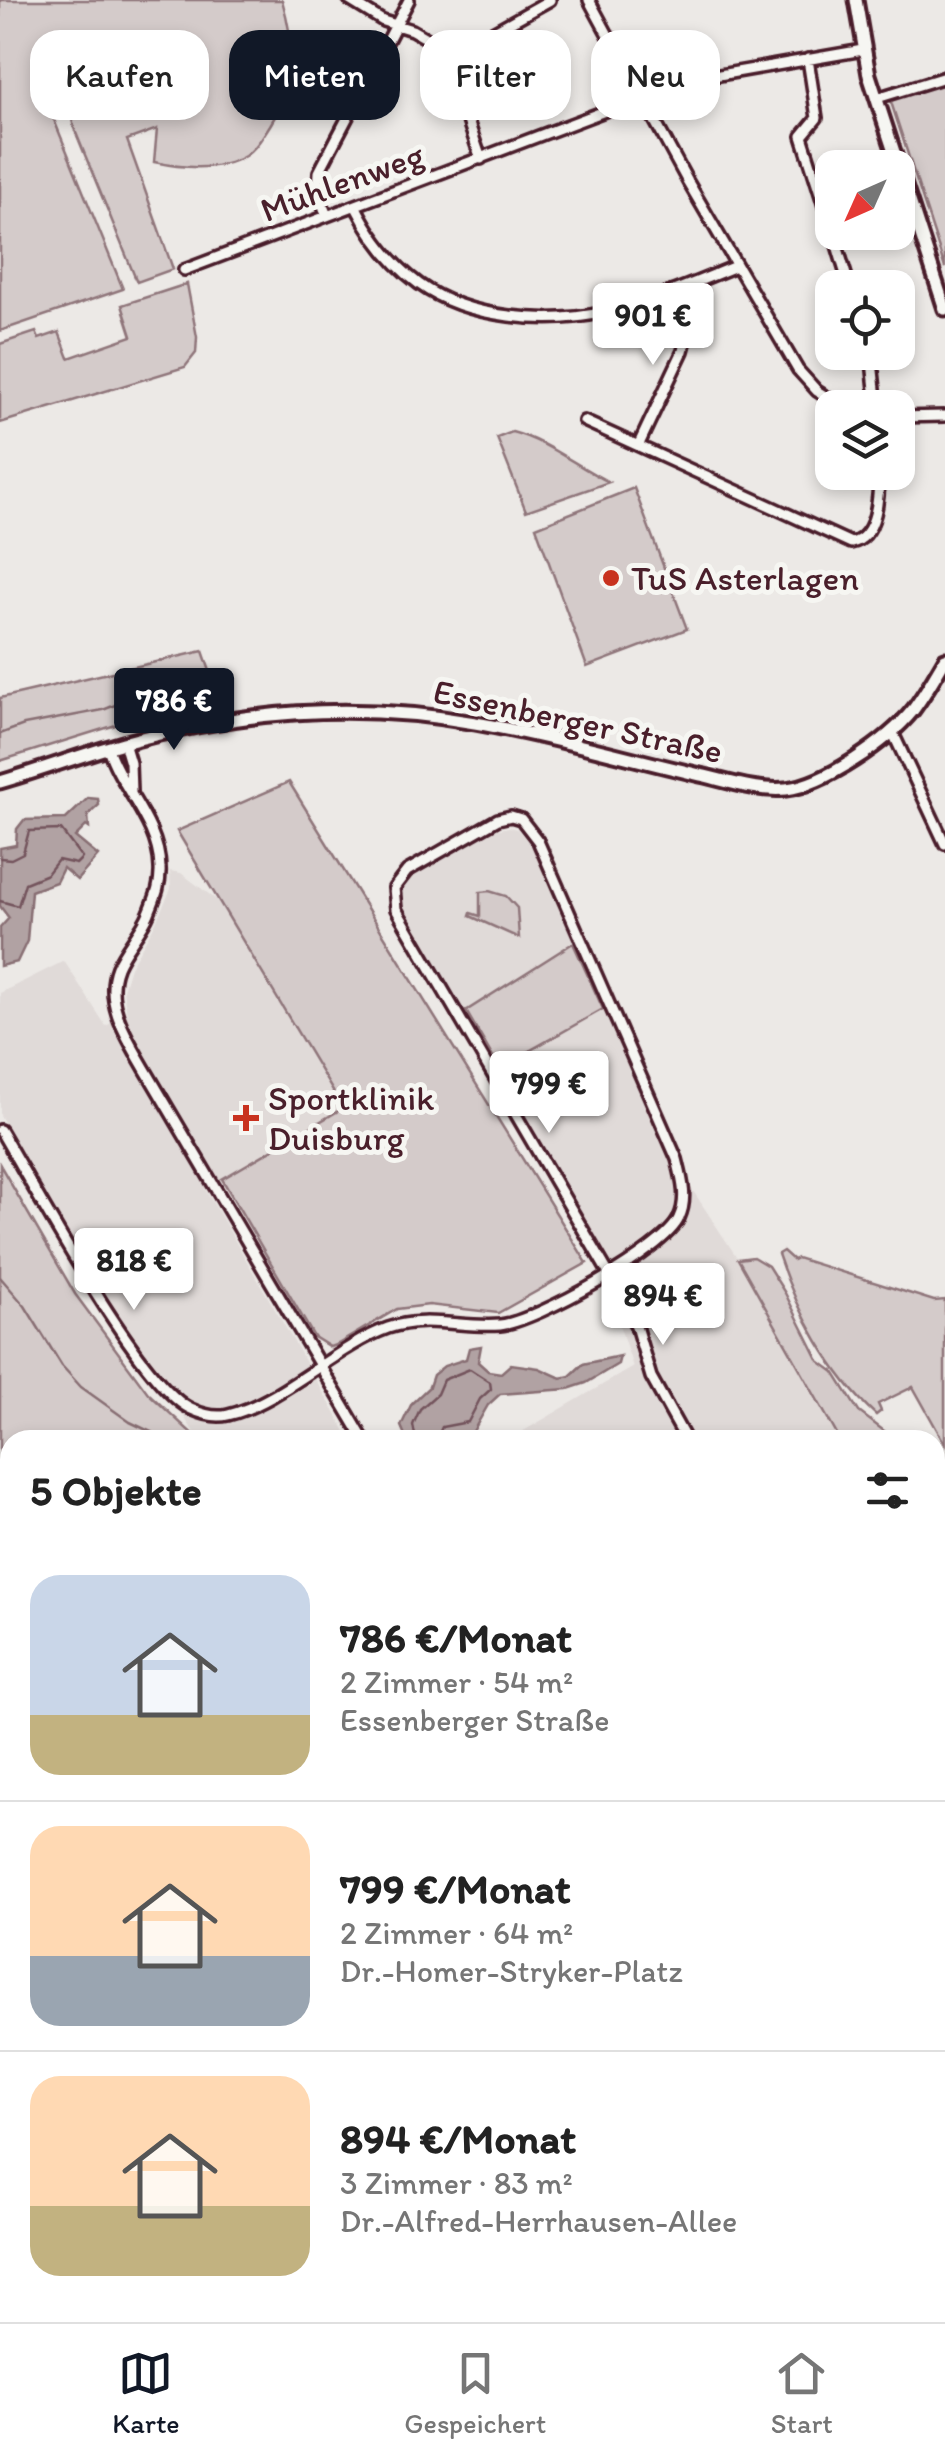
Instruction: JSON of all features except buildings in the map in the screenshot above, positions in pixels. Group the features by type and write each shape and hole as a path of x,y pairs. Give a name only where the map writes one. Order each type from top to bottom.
{"main road":[{"path":"856,0 877,98 945,309"},
{"name":"Essenberger Straße","path":"3,781 124,743 293,710 423,715 476,723 746,784 786,789 832,772 892,732 913,710 945,659"}],"street":[{"path":"349,0 383,21 420,36"},
{"path":"327,216 318,193 319,172 410,0"},
{"path":"496,30 550,0"},
{"path":"590,0 606,30"},
{"name":"Mühlenweg","path":"720,75 864,50"},
{"path":"808,59 817,118 802,136 815,176"},
{"path":"877,98 945,76"},
{"name":"Mühlenweg","path":"184,270 591,117"},
{"path":"468,120 481,159"},
{"path":"655,120 798,370 816,390"},
{"path":"356,207 373,237 420,284 464,304 522,316 602,313 736,266"},
{"path":"639,444 683,351 688,332 673,291"},
{"path":"915,416 945,416"},
{"path":"584,420 851,543 866,536 879,490"},
{"path":"892,732 945,844"},
{"path":"124,743 132,795"},
{"path":"108,748 115,768 146,818 160,864 160,886 145,923 117,968 113,994 117,1013 144,1069 358,1430"},
{"path":"0,1130 107,1310 153,1374 179,1403 212,1416 226,1416 257,1403 381,1330 407,1322 519,1322 609,1274 652,1247 676,1225 684,1205 684,1186 678,1159 538,840 528,826 510,816 484,826 407,871 394,888 396,909 609,1274 636,1326 651,1377 680,1430"}],"shaded area":[{"path":"0,0 282,0 289,30 229,30 229,120 273,120 254,149 223,165 176,166 154,162 157,129 127,140 173,269 137,282 72,120 209,120 209,30 30,30 30,120 54,120 123,289 0,331"},
{"path":"945,81 945,268 915,176 915,150 907,150 890,99"},
{"path":"187,284 197,337 196,353 185,367 0,423 0,344 36,332 39,339 59,332 69,358 132,336 122,305"},
{"path":"512,432 609,482 526,511 497,438"},
{"name":"TuS Asterlagen","path":"634,488 687,629 587,667 536,527"},
{"path":"203,651 220,711 119,724 0,761 0,698"},
{"path":"289,782 587,1263 498,1313 429,1305 397,1309 330,1347 314,1337 222,1179 343,1108 177,831"},
{"path":"517,829 533,847 670,1156 738,1259 834,1430 525,1430 633,1367 607,1288 401,907 402,890 412,876 490,831"},
{"path":"170,871 181,873 218,901 342,1109 205,1189 345,1430 193,1430 96,1281 0,1115 0,993 64,961 106,1026 127,1014 123,990 130,967 171,889"},
{"path":"480,892 506,896 517,908 519,938 470,916 480,916"},
{"path":"573,943 603,1009 499,1068 466,1011"},
{"path":"0,1165 75,1294 148,1393 188,1430 0,1430"},
{"path":"783,1251 793,1260 797,1258 934,1301 945,1300 945,1430 937,1430 913,1387 878,1404 881,1411 876,1415 860,1399 817,1340 778,1254"},
{"path":"753,1257 768,1266 819,1361 834,1372 859,1412 883,1430 834,1430 738,1259"}],"water":[{"path":"88,798 98,799 99,805 88,815 89,828 86,826 75,837 98,856 77,880 63,868 56,882 31,891 27,941 17,962 0,966 0,928 9,918 0,906 0,848 16,845 17,829 24,820 66,819"},
{"path":"481,1346 478,1362 488,1371 501,1373 511,1364 539,1368 561,1378 570,1376 583,1364 620,1356 618,1364 568,1389 500,1394 488,1405 474,1430 403,1430 412,1403 429,1387 433,1375 444,1366 466,1359 469,1348"}],"waterway":[{"path":"0,734 24,725 103,710 135,697 189,688"},
{"path":"0,1277 81,1387 147,1430"}],"place":[{"name":"TuS Asterlagen","path":"611,578"},
{"name":"Sportklinik Duisburg","path":"246,1118"}]}
